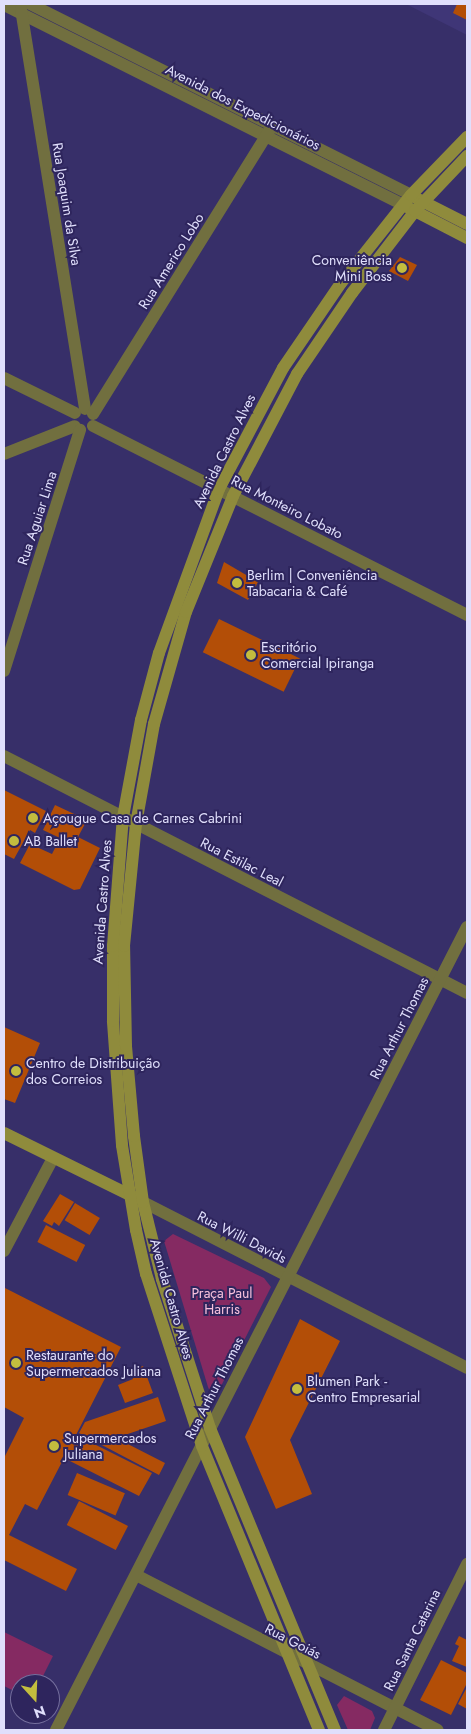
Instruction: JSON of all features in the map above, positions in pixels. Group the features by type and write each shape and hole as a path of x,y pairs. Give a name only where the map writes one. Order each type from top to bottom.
{"main road":[{"name":"Avenida Castro Alves","path":"333,1725 168,1323 146,1274 129,1195 116,1095 118,946 123,817 141,720 173,608 219,489 283,368 341,284 407,200 467,137"},
{"name":"Avenida Castro Alves","path":"318,1728 202,1446 168,1323 143,1202 129,1089 118,946 136,824 154,724 186,612 232,496 296,374 352,293 419,206 467,156"},
{"name":"Avenida dos Expedicionários","path":"407,200 467,224"},
{"name":"Avenida dos Expedicionários","path":"419,206 467,238"},
{"path":"283,368 296,374"},
{"path":"173,608 186,612"},
{"name":"Rua Willi Davids","path":"4,1133 143,1202"},
{"path":"236,1526 249,1521"},
{"path":"318,1728 333,1725"}],"street":[{"name":"Avenida dos Expedicionários","path":"30,4 407,200"},
{"name":"Avenida dos Expedicionários","path":"4,5 21,9 270,129"},
{"name":"Rua Joaquim da Silva","path":"21,9 86,415 77,428"},
{"name":"Rua Americo Lobo","path":"86,415 270,129"},
{"name":"Rua Monteiro Lobato","path":"4,378 86,415 232,496 467,615"},
{"path":"4,454 77,428 86,415"},
{"name":"Rua Aguiar Lima","path":"4,671 77,428"},
{"name":"Rua Estilac Leal","path":"4,756 467,993"},
{"name":"Rua Arthur Thomas","path":"56,1730 467,927"},
{"path":"4,1251 53,1158"},
{"name":"Rua Willi Davids","path":"143,1202 467,1368"},
{"name":"Rua Santa Catarina","path":"384,1730 467,1564"},
{"name":"Rua Goiás","path":"136,1575 288,1656 438,1730"}],"shaded area":[{"path":"406,4 467,4 467,35"}],"green space":[{"name":"Praça Paul Harris","path":"173,1234 264,1278 271,1287 217,1394 211,1394 208,1387 164,1241"},
{"path":"4,1632 53,1656 44,1674 10,1674 10,1689 4,1686"},
{"path":"344,1696 372,1711 375,1718 370,1730 348,1730 337,1705"}],"building":[{"path":"457,4 467,4 467,20 453,13"},
{"path":"400,257 417,265 408,281 389,271"},
{"path":"224,562 258,582 248,600 217,583"},
{"name":"Escritório Comercial Ipiranga","path":"219,619 300,658 284,692 203,652"},
{"path":"4,790 46,811 35,833 30,830 14,859 4,854"},
{"path":"55,805 87,820 78,837 100,848 80,889 74,890 20,863 30,844 52,854 60,838 43,830"},
{"name":"Centro de Distribuição dos Correios","path":"4,1027 40,1043 15,1103 4,1099"},
{"path":"60,1194 74,1202 59,1226 54,1222 52,1226 43,1221"},
{"path":"75,1203 100,1218 90,1235 65,1220"},
{"path":"46,1225 85,1245 77,1262 37,1242"},
{"name":"Supermercados Juliana","path":"5,1288 121,1347 76,1435 152,1473 139,1496 64,1458 37,1510 25,1504 9,1535 77,1569 66,1591 4,1560 4,1458 24,1418 4,1407"},
{"path":"300,1319 340,1341 290,1440 312,1494 276,1509 245,1437"},
{"path":"143,1366 153,1393 125,1403 118,1385 133,1379 130,1371"},
{"path":"158,1397 166,1421 116,1438 165,1463 159,1475 79,1433 85,1422"},
{"path":"77,1473 125,1493 115,1515 68,1495"},
{"path":"79,1501 128,1526 116,1550 67,1525"},
{"path":"459,1636 467,1640 467,1667 452,1661 459,1646 455,1644"},
{"path":"441,1660 467,1673 467,1683 451,1715 420,1700"},
{"path":"467,1687 467,1709 458,1704"}],"place":[{"name":"Conveniência Mini Boss","path":"402,268"},
{"name":"Berlim | Conveniência Tabacaria & Café","path":"237,583"},
{"name":"Escritório Comercial Ipiranga","path":"251,655"},
{"name":"Açougue Casa de Carnes Cabrini","path":"33,818"},
{"name":"AB Ballet","path":"14,841"},
{"name":"Centro de Distribuição dos Correios","path":"16,1071"},
{"name":"Restaurante do Supermercados Juliana","path":"16,1363"},
{"name":"Blumen Park - Centro Empresarial","path":"297,1389"},
{"name":"Supermercados Juliana","path":"54,1446"}]}
